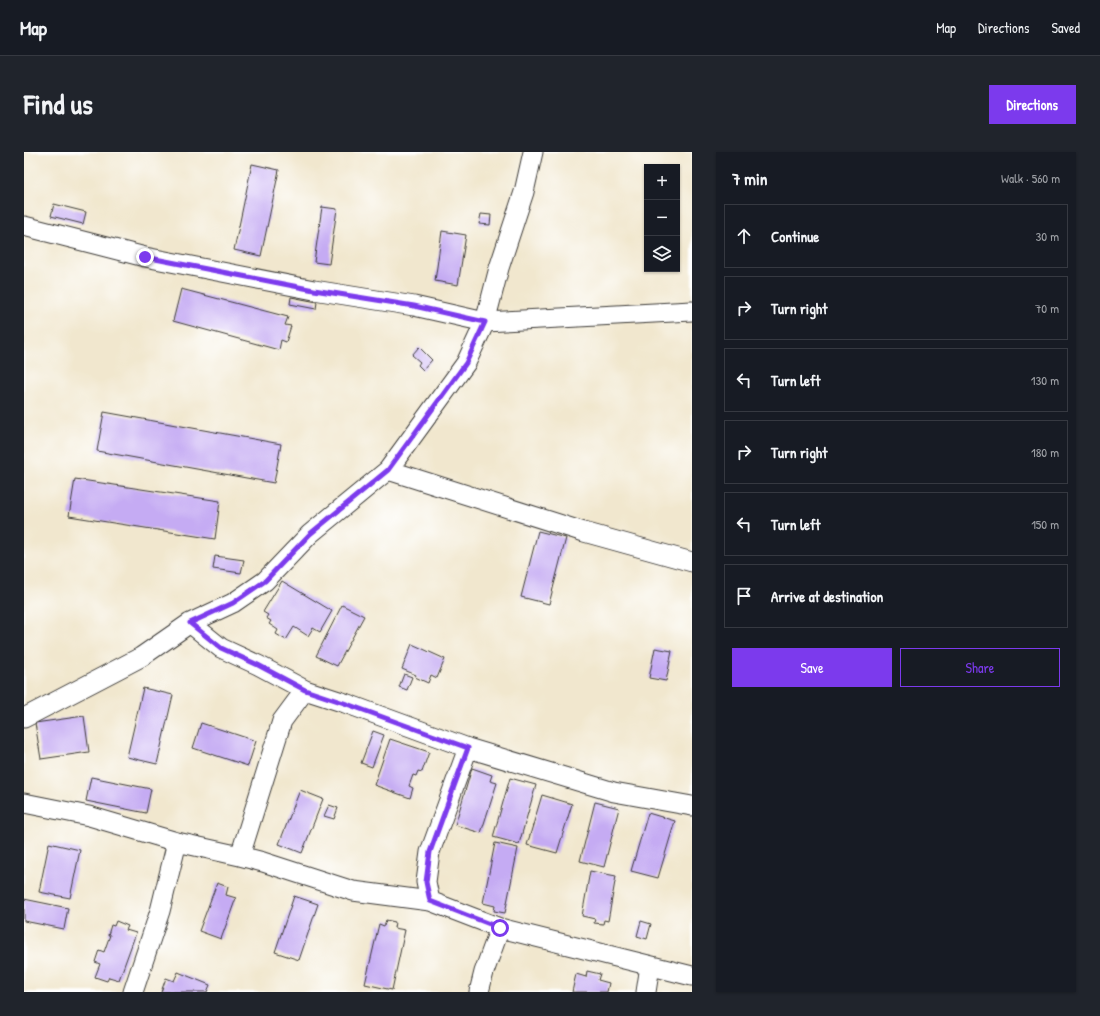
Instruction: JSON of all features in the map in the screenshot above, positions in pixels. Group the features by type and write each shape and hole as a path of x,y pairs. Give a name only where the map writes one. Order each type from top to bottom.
{"street":[{"path":"24,718 140,657 190,623 233,603 265,581 310,534 388,470 466,363 485,322 499,268 524,192 533,152"},
{"path":"24,226 145,257 314,290 414,306 485,322 692,311"},
{"path":"388,470 584,532 692,562"},
{"path":"190,623 221,648 258,665 305,690 468,748 614,792 692,806"},
{"path":"240,856 282,721 305,690"},
{"path":"430,901 426,882 430,852 468,748"},
{"path":"24,803 89,816 177,842 270,864 353,891 430,901 500,928 692,976"},
{"path":"133,992 160,911 177,842"},
{"path":"479,992 484,972 500,928"},
{"path":"646,992 650,966"}],"building":[{"path":"252,164 279,170 261,256 234,250"},
{"path":"54,204 86,212 83,224 51,216"},
{"path":"322,207 337,209 329,264 314,262"},
{"path":"481,214 491,215 490,225 479,224"},
{"path":"442,231 466,235 458,285 435,281"},
{"path":"181,289 288,317 285,325 291,326 286,342 281,340 279,350 173,321"},
{"path":"291,297 317,302 316,309 290,304"},
{"path":"419,347 432,360 423,370 418,365 420,362 412,355"},
{"path":"104,412 281,444 274,483 97,451"},
{"path":"75,479 220,501 215,539 69,516"},
{"path":"538,531 566,538 549,604 521,597"},
{"path":"215,556 244,560 241,573 213,569"},
{"path":"282,581 332,611 320,632 313,628 308,636 294,627 286,640 276,634 278,630 269,624 271,621 266,618 268,615 263,612"},
{"path":"342,605 364,616 337,666 316,656"},
{"path":"412,644 445,659 437,678 431,675 428,683 415,677 416,675 402,669"},
{"path":"655,648 672,651 666,681 649,678"},
{"path":"404,674 412,677 407,690 399,687"},
{"path":"143,688 173,695 157,764 127,757"},
{"path":"84,716 89,752 41,759 35,723"},
{"path":"201,723 256,741 248,766 193,748"},
{"path":"373,731 384,735 372,767 361,763"},
{"path":"390,739 429,752 422,772 418,771 416,776 413,775 409,786 413,788 410,798 374,785"},
{"path":"472,768 492,775 490,781 497,783 481,833 455,825"},
{"path":"91,777 151,789 146,813 86,801"},
{"path":"510,778 536,785 519,844 493,837"},
{"path":"300,790 323,799 302,853 279,844"},
{"path":"542,795 572,804 557,853 527,845"},
{"path":"595,802 619,808 604,867 580,861"},
{"path":"329,805 338,808 334,819 324,816"},
{"path":"648,813 675,821 658,878 631,871"},
{"path":"49,843 80,850 70,898 39,892"},
{"path":"495,843 518,848 505,913 494,911 495,906 483,903"},
{"path":"590,871 616,876 608,921 604,920 603,924 594,923 595,919 582,916"},
{"path":"217,883 228,887 226,895 236,898 221,939 199,931"},
{"path":"294,896 318,904 299,960 275,952"},
{"path":"24,899 68,908 64,929 24,921"},
{"path":"386,920 395,922 394,928 405,930 392,990 365,984 379,924 384,926"},
{"path":"116,921 128,926 126,930 136,933 119,980 109,977 107,981 95,977 100,964 95,962 99,950 104,952 110,935 108,935 111,925 114,926"},
{"path":"641,921 651,924 647,939 637,936"},
{"path":"587,971 600,974 598,980 609,983 607,992 572,992 576,974 586,977"},
{"path":"178,972 210,985 207,992 161,992 166,978 174,981"}],"route":[{"path":"145,257 314,290 414,306 485,322 466,363 388,470 310,534 265,581 233,603 190,623 221,648 258,665 305,690 468,748 430,852 426,882 430,901 500,928"}]}
